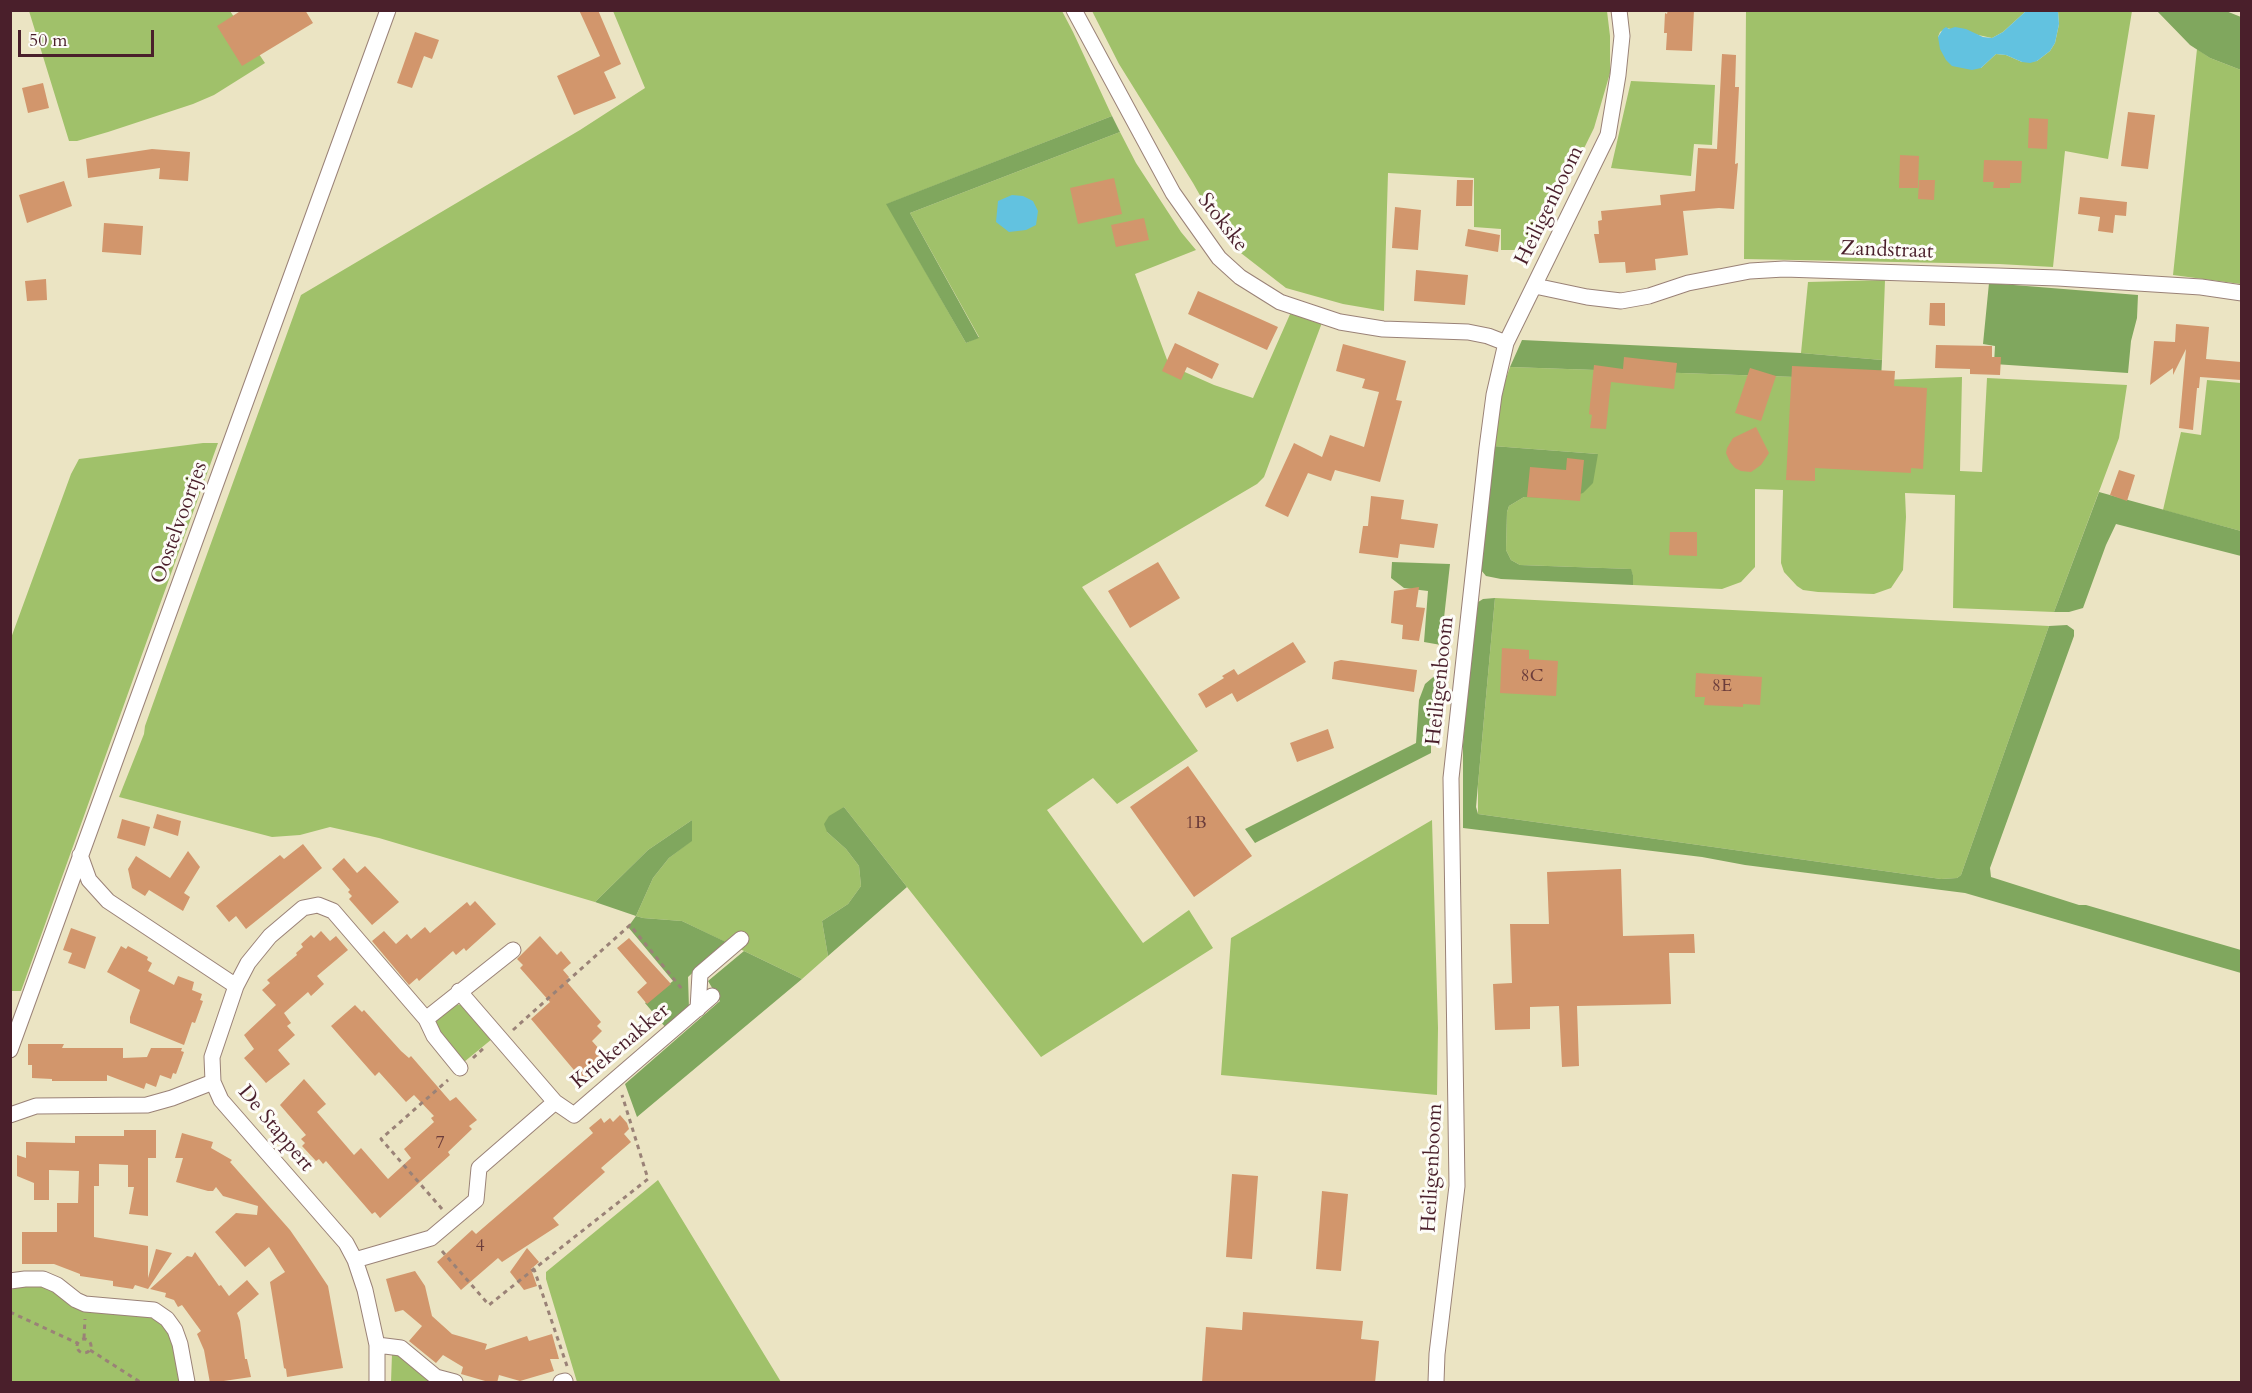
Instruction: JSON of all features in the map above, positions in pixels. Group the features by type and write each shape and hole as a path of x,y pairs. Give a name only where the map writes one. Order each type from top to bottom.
{"street":[{"name":"Oostelvoortjes","path":"10,1050 388,10"},
{"name":"Stokske","path":"1074,10 1173,193 1219,258 1246,281 1280,302 1340,322 1383,329 1468,332 1488,336 1506,344"},
{"name":"Heiligenboom","path":"1436,1383 1437,1354 1457,1186 1451,778 1487,447 1494,395 1506,344 1608,135 1622,36 1619,10"},
{"name":"Zandstraat","path":"1535,286 1587,297 1621,301 1650,296 1688,283 1750,271 1784,269 2047,278 2201,287 2241,294"},
{"path":"80,855 89,880 108,901 236,986 248,963 270,936 303,908 318,905 333,911 426,1019 434,1036 460,1068"},
{"path":"698,1009 700,974 741,939"},
{"path":"426,1019 513,950"},
{"name":"De Stappert","path":"236,986 212,1058 213,1082 221,1100 346,1243 355,1260 365,1290 376,1345 377,1383"},
{"name":"Kriekenakker","path":"459,991 555,1102 574,1115 712,996"},
{"path":"10,1115 36,1106 147,1105 213,1082"},
{"name":"Kriekenakker","path":"355,1260 431,1238 476,1200 479,1168 555,1102"},
{"path":"10,1281 25,1278 43,1279 57,1285 85,1304 154,1310 167,1319 175,1330 187,1383"},
{"path":"376,1345 401,1348 436,1377 455,1383"}],"path":[{"path":"452,1221 381,1139 460,1068 501,1037 630,925 698,1009"},
{"path":"431,1238 489,1305 648,1179 623,1096 610,1083"},
{"path":"534,1269 565,1377"},
{"path":"10,1312 77,1343"},
{"path":"77,1343 84,1338 88,1339 92,1346 90,1350"},
{"path":"77,1343 76,1347 82,1353 90,1350"},
{"path":"90,1350 140,1383"}],"green space":[{"path":"29,11 230,11 265,63 214,95 193,104 108,132 69,141"},
{"path":"613,11 1062,11 1112,116 887,204 966,343 979,337 910,213 1120,132 1136,163 1181,232 1196,250 1135,274 1169,365 1214,385 1253,398 1291,312 1323,320 1264,477 1257,484 1082,587 1198,751 1117,804 1093,778 1047,810 1143,943 1189,910 1213,948 1041,1057 844,807 827,832 846,849 859,866 861,886 848,904 822,921 828,956 802,979 682,921 636,916 653,878 669,858 691,841 692,820 648,850 595,902 379,838 330,827 300,835 272,837 119,797 144,734 301,295 580,130 645,88"},
{"path":"1092,11 1607,11 1610,73 1594,128 1534,250 1501,250 1501,229 1474,227 1474,178 1388,173 1384,311 1343,304 1286,288 1237,250 1214,220 1119,64"},
{"path":"1746,11 2026,11 2003,32 1992,38 1946,28 1940,32 1938,37 1981,68 1996,54 2006,55 2022,62 2037,61 2050,51 2055,43 2059,24 2058,11 2132,11 2108,159 2065,151 2053,267 1744,259"},
{"path":"2157,11 2226,11 2241,17 2241,70 2210,58 2190,45"},
{"path":"2197,49 2210,58 2241,70 2241,284 2173,275"},
{"path":"1631,81 1715,85 1712,145 1694,144 1691,176 1611,168"},
{"path":"1112,116 1120,132 910,213 979,338 966,343 886,204"},
{"path":"1885,280 1882,360 1801,353 1808,282"},
{"path":"1989,283 2138,295 2137,318 2131,341 2128,373 1994,364 1995,346 1983,344"},
{"path":"1522,340 1801,353 1882,360 1881,380 1510,367"},
{"path":"1510,367 1881,380 1962,377 1960,471 1982,472 1987,378 2127,385 2119,438 2054,612 1953,608 1955,495 1905,493 1903,570 1891,588 1874,594 1803,590 1784,572 1781,563 1783,490 1755,489 1755,567 1741,582 1722,589 1633,585 1633,575 1630,569 1520,565 1511,560 1506,550 1509,506 1524,497 1537,496 1598,454 1493,446 1499,399"},
{"path":"2207,380 2241,383 2241,531 2163,510 2181,432 2201,435"},
{"path":"218,443 21,991 11,991 11,638 71,474 79,459"},
{"path":"1493,446 1598,454 1593,483 1583,493 1567,498 1524,497 1509,506 1506,550 1511,560 1520,565 1631,569 1633,585 1501,579 1486,576 1481,570"},
{"path":"2099,492 2241,531 2241,556 2116,524 2083,608 2069,612 2054,612"},
{"path":"1392,562 1450,564 1441,645 1424,642 1428,591 1404,588 1391,578"},
{"path":"1495,598 2049,626 1961,875 1957,878 1941,879 1478,814 1478,784"},
{"path":"1495,598 1476,807 1478,814 1941,879 1957,878 1961,875 2049,626 2067,625 2074,630 2074,636 1990,868 1991,877 2079,905 2086,905 2241,950 2241,973 1965,893 1745,865 1702,857 1463,828 1463,744 1475,604 1483,599"},
{"path":"1438,673 1431,753 1255,843 1245,829 1416,743 1419,700 1425,684"},
{"path":"844,807 907,887 828,956 822,921 848,904 861,886 859,866 846,849 827,832 824,824 829,816"},
{"path":"692,820 692,841 669,858 653,878 636,916 595,902 648,850"},
{"path":"1432,820 1438,1028 1437,1095 1221,1075 1231,938"},
{"path":"636,916 682,921 726,942 688,977 689,1009 666,1028 645,1003 673,981 628,927"},
{"path":"744,951 802,979 637,1117 625,1084 720,1001 708,981"},
{"path":"453,1004 462,1005 492,1039 464,1062 438,1032 436,1020"},
{"path":"658,1180 781,1382 577,1382 546,1279 546,1272"},
{"path":"44,1285 155,1317 167,1329 177,1348 181,1382 11,1382 11,1291 15,1286"},
{"path":"396,1351 439,1382 391,1382 392,1354"}],"water":[{"path":"2026,11 2058,11 2059,24 2055,43 2050,51 2037,61 2022,62 2006,55 1996,54 1981,68 1972,70 1952,66 1940,49 1938,37 1946,27 1966,29 1983,37 1992,38 2003,32"},
{"path":"1012,195 1023,196 1033,201 1038,211 1036,225 1026,230 1009,232 996,222 998,201"}],"building":[{"path":"242,10 305,10 313,23 242,66 217,26"},
{"path":"579,10 598,10 621,64 604,72 616,98 574,115 557,76 600,56"},
{"path":"1668,10 1694,10 1692,51 1666,50 1665,13 1667,14"},
{"path":"415,32 439,40 432,59 424,56 412,88 397,83"},
{"path":"1722,54 1736,55 1735,87 1739,87 1735,164 1738,163 1734,209 1683,211 1688,255 1655,259 1656,270 1626,273 1625,262 1599,263 1594,234 1599,234 1598,221 1602,220 1601,211 1661,205 1660,195 1695,191 1698,148 1717,149"},
{"path":"43,83 49,108 28,113 22,88"},
{"path":"2128,112 2155,115 2148,169 2121,166"},
{"path":"2029,118 2048,119 2047,149 2028,148"},
{"path":"152,149 190,152 188,181 159,179 160,168 88,178 86,159"},
{"path":"1900,155 1919,156 1918,188 1899,188"},
{"path":"1984,160 2022,161 2021,183 2010,183 2010,188 1993,188 1994,182 1983,182"},
{"path":"1114,178 1122,214 1078,224 1070,188"},
{"path":"1457,180 1473,180 1472,206 1456,206"},
{"path":"1919,180 1935,180 1934,200 1918,199"},
{"path":"64,181 72,206 27,223 19,195"},
{"path":"2080,197 2127,202 2126,216 2115,215 2113,233 2098,231 2100,217 2078,214"},
{"path":"1395,207 1421,210 1418,250 1392,248"},
{"path":"1144,218 1149,240 1116,247 1111,225"},
{"path":"104,223 143,226 141,255 102,252"},
{"path":"1468,229 1500,235 1498,252 1465,246"},
{"path":"1416,270 1468,275 1465,305 1414,301"},
{"path":"46,279 47,300 27,301 25,281"},
{"path":"1198,291 1278,327 1267,350 1188,314"},
{"path":"1930,303 1945,303 1945,326 1929,325"},
{"path":"2176,324 2209,327 2206,359 2241,362 2241,380 2200,377 2193,430 2179,428 2186,349 2173,375 2173,368 2150,385 2154,341 2175,342"},
{"path":"1175,343 1219,364 1212,379 1187,367 1181,380 1162,371"},
{"path":"1343,344 1406,361 1396,400 1402,401 1380,482 1335,470 1331,481 1308,473 1288,517 1265,506 1294,443 1322,457 1330,435 1364,447 1379,392 1362,388 1365,379 1336,371"},
{"path":"1936,345 1992,346 1992,357 2001,357 2000,375 1970,374 1970,369 1935,368"},
{"path":"1624,357 1677,363 1674,389 1611,382 1606,429 1590,428 1592,415 1589,414 1594,365 1623,369"},
{"path":"1792,366 1895,371 1894,386 1927,388 1923,469 1911,468 1911,473 1815,468 1815,481 1786,480"},
{"path":"1750,368 1776,376 1761,421 1735,413"},
{"path":"1756,427 1769,453 1761,465 1751,472 1741,471 1730,462 1726,453 1727,448 1733,438"},
{"path":"1567,458 1584,460 1580,501 1527,497 1530,467 1566,470"},
{"path":"2119,470 2135,475 2127,501 2110,495"},
{"path":"1371,496 1404,500 1401,519 1438,524 1434,548 1400,544 1398,558 1359,553 1363,526 1368,526"},
{"path":"1670,532 1697,532 1697,556 1669,555"},
{"path":"1158,562 1180,598 1130,628 1108,591"},
{"path":"1419,587 1416,607 1425,608 1419,641 1402,639 1403,625 1391,623 1394,591"},
{"path":"1293,642 1306,662 1237,702 1232,693 1206,708 1198,694 1234,669 1238,675"},
{"path":"1502,648 1529,650 1529,659 1558,661 1556,696 1500,693"},
{"path":"1341,660 1417,670 1414,692 1332,679 1334,662"},
{"path":"1696,673 1762,677 1760,705 1743,704 1743,707 1704,705 1705,697 1695,697"},
{"path":"1328,729 1334,748 1297,762 1290,743"},
{"path":"1188,766 1252,856 1194,897 1130,807"},
{"path":"157,814 181,821 178,836 153,828"},
{"path":"122,819 150,827 145,846 117,838"},
{"path":"303,844 322,868 246,929 236,916 229,922 216,906 280,855 284,859"},
{"path":"188,851 200,867 184,893 190,897 183,911 149,890 145,896 132,888 128,869 136,856 170,878"},
{"path":"344,858 357,873 365,866 399,902 372,925 349,899 352,896 348,892 350,890 332,869"},
{"path":"1621,869 1623,936 1694,934 1695,953 1669,953 1671,1004 1577,1006 1579,1066 1562,1067 1559,1006 1530,1007 1530,1029 1495,1030 1493,984 1512,983 1510,924 1549,924 1547,872"},
{"path":"475,901 496,924 466,951 464,948 456,955 453,951 419,981 417,978 409,985 372,941 384,931 396,944 407,934 411,939 425,927 430,933 467,902 470,906"},
{"path":"71,928 96,937 85,969 68,963 72,953 63,950"},
{"path":"321,931 330,941 336,936 348,950 317,976 324,984 311,996 308,992 284,1013 291,1023 287,1026 295,1035 278,1050 290,1064 266,1083 244,1058 254,1049 244,1035 276,1005 262,990 270,983 267,980 297,955 296,953 303,947 301,944 311,935 314,938"},
{"path":"540,936 557,955 561,951 571,963 563,970 569,977 566,981 601,1022 597,1026 602,1031 592,1041 609,1060 584,1082 531,1019 550,1002 520,968 523,965 517,959"},
{"path":"629,938 671,984 647,1004 637,992 647,983 617,948"},
{"path":"121,946 126,949 128,946 148,957 147,960 152,963 148,971 174,985 178,976 194,982 192,990 202,994 200,1000 203,1001 184,1045 130,1023 140,990 107,972"},
{"path":"355,1005 362,1012 364,1010 401,1051 409,1058 411,1056 450,1101 456,1097 477,1120 469,1126 472,1129 448,1152 450,1155 380,1218 375,1212 372,1214 326,1161 323,1164 319,1159 316,1161 302,1146 305,1143 301,1139 306,1135 280,1105 304,1079 326,1104 317,1112 354,1155 361,1148 388,1179 411,1158 404,1149 434,1122 431,1118 434,1116 414,1095 406,1102 379,1072 375,1076 331,1026"},
{"path":"28,1044 64,1044 62,1048 123,1048 123,1058 147,1057 151,1048 182,1048 181,1051 184,1052 176,1074 173,1073 171,1079 160,1075 156,1087 146,1083 144,1089 107,1075 107,1081 52,1081 52,1079 32,1078 32,1065 28,1065"},
{"path":"620,1115 629,1129 624,1134 631,1142 601,1168 605,1172 553,1218 559,1225 502,1262 498,1258 461,1290 437,1262 472,1230 476,1234 593,1133 589,1128 601,1118 604,1123 610,1118 613,1122"},
{"path":"124,1130 156,1130 156,1158 148,1158 148,1216 129,1214 134,1187 128,1187 128,1165 99,1164 99,1186 94,1186 94,1237 148,1246 148,1278 156,1249 172,1253 148,1289 135,1285 133,1289 113,1286 113,1281 80,1276 80,1274 54,1264 22,1264 22,1232 57,1232 57,1203 78,1203 79,1171 49,1170 49,1200 34,1200 34,1183 17,1176 17,1155 26,1158 26,1142 75,1143 75,1136 124,1136"},
{"path":"182,1133 213,1142 211,1148 232,1160 230,1162 290,1230 308,1256 328,1286 343,1368 287,1377 270,1282 285,1272 269,1247 245,1267 215,1232 236,1213 257,1215 258,1206 223,1196 216,1187 213,1191 208,1191 176,1182 183,1158 175,1158"},
{"path":"1232,1174 1258,1176 1252,1259 1226,1257"},
{"path":"1322,1191 1348,1194 1341,1271 1316,1269"},
{"path":"527,1248 539,1262 531,1269 537,1286 524,1290 510,1272"},
{"path":"195,1252 229,1296 247,1280 259,1294 237,1313 245,1359 247,1359 251,1377 210,1383 204,1350 197,1334 201,1331 182,1305 178,1307 174,1300 165,1297 166,1293 150,1289 187,1256 192,1257"},
{"path":"415,1271 425,1286 432,1316 452,1334 487,1344 485,1350 527,1336 529,1341 552,1334 559,1359 550,1359 554,1371 520,1381 499,1375 497,1383 492,1383 461,1374 463,1367 443,1355 436,1363 409,1341 422,1326 403,1310 395,1312 386,1279"},
{"path":"1243,1312 1363,1321 1361,1339 1379,1341 1375,1383 1202,1383 1206,1327 1242,1330"}]}
